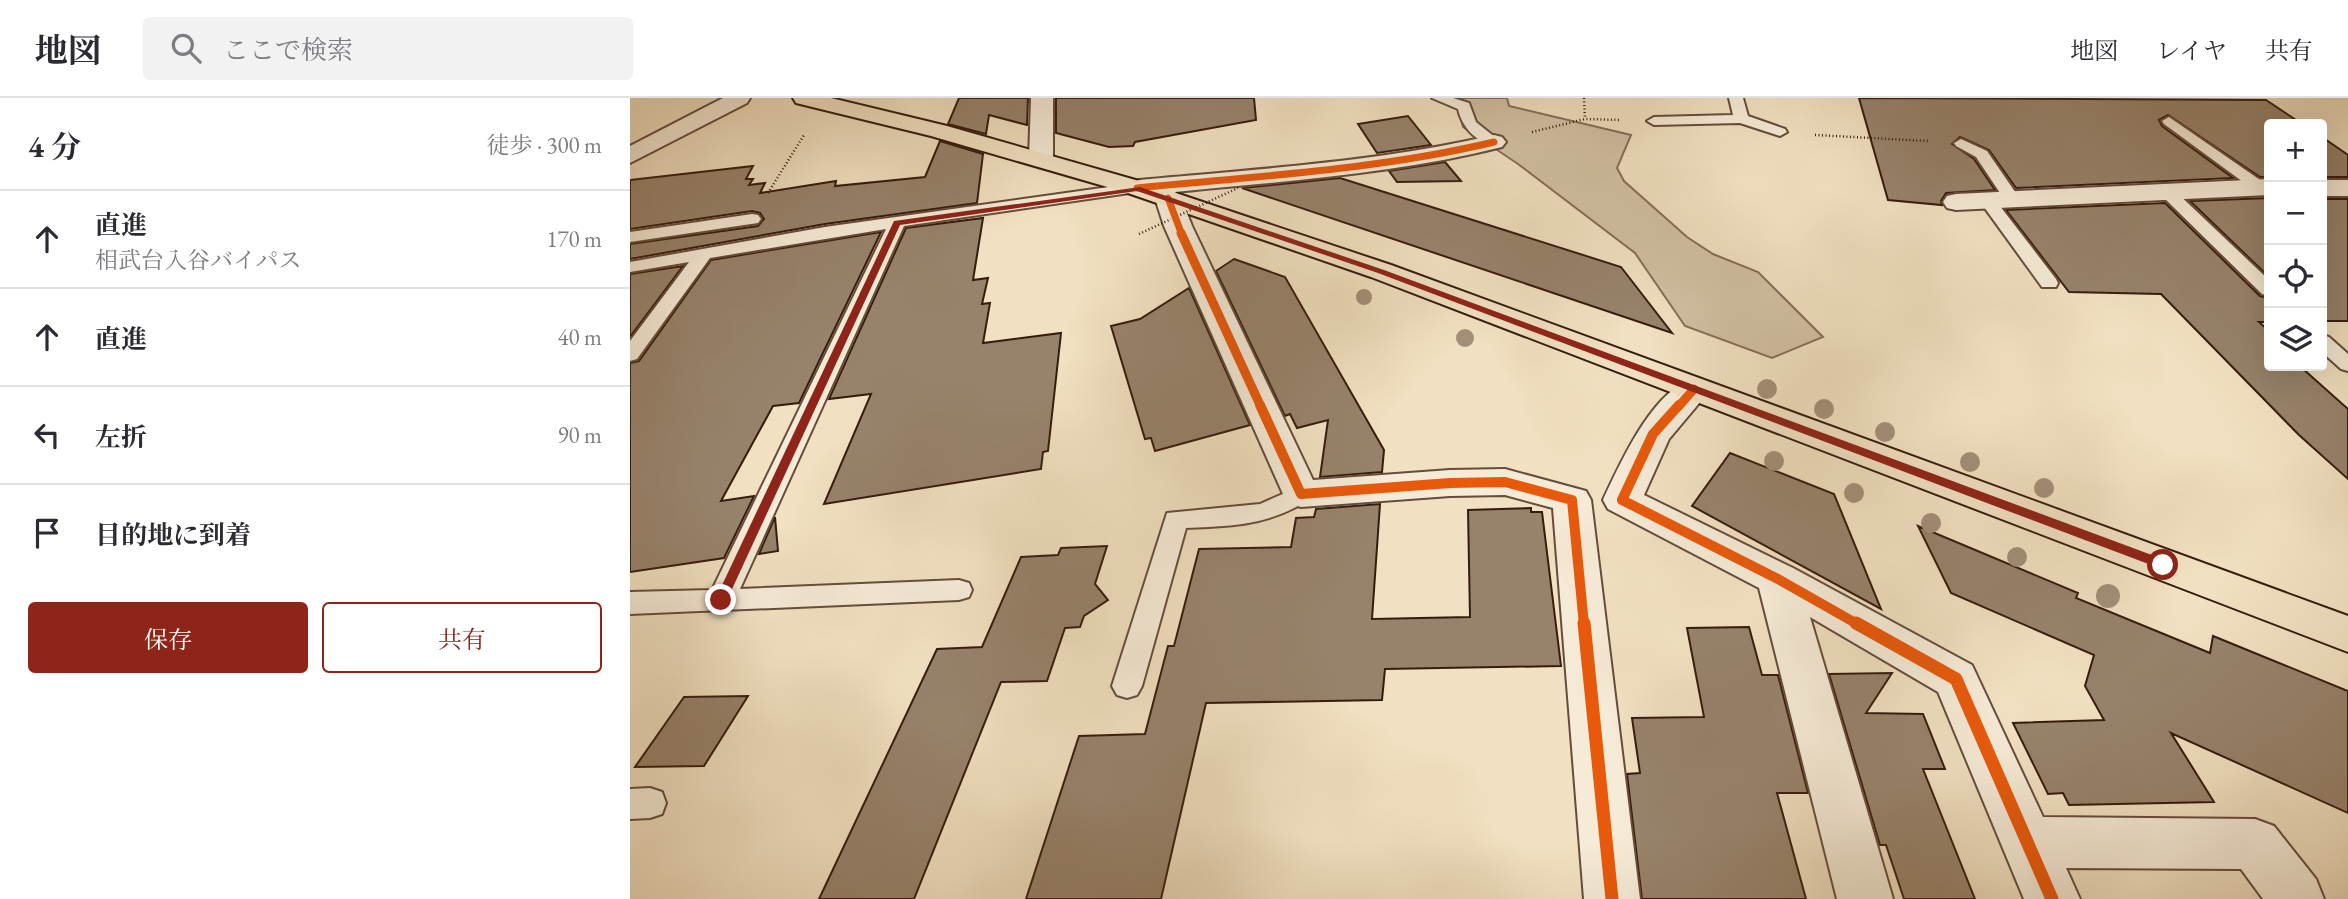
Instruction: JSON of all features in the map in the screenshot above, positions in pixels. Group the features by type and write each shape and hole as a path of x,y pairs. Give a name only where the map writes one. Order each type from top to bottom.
{"main road":[{"path":"814,100 1041,159 1152,193 1381,271 2348,634"}],"street":[{"path":"630,156 739,98"},
{"path":"1041,159 1042,98"},
{"path":"1152,193 1439,155 1494,142"},
{"path":"1956,202 2264,187"},
{"path":"1152,193 1178,226 1301,494 1450,482 1505,482 1572,500 1612,899"},
{"path":"1694,389 1653,434 1622,500 1778,579 1956,679 2052,899"},
{"path":"1778,579 1865,899"},
{"path":"2028,842 2255,844 2296,899"}],"lane":[{"path":"1439,98 1464,106 1469,124 1494,142"},
{"path":"1736,98 1741,118"},
{"path":"1654,121 1741,118 1780,132"},
{"path":"2169,121 2264,186"},
{"path":"1961,143 1982,154 1999,200 2049,283"},
{"path":"2167,192 2264,285"},
{"path":"630,267 825,232 1152,193"},
{"path":"630,237 752,219"},
{"path":"721,600 897,223"},
{"path":"630,355 703,255"},
{"path":"2327,342 2348,342"},
{"path":"2327,346 2348,365"},
{"path":"1127,686 1176,519 1239,517 1266,512 1301,494"},
{"path":"630,603 959,590"}],"path":[{"path":"1584,98 1585,119"},
{"path":"752,219 814,100"},
{"path":"1494,142 1585,119 1654,121"},
{"path":"1780,132 1961,143"},
{"path":"1139,234 1238,188"}],"shaded area":[{"path":"1448,98 1507,98 1509,106 1631,135 1617,168 1624,181 1687,237 1713,254 1758,272 1823,337 1772,358 1685,326 1635,253 1518,164 1463,127 1457,104"}],"building":[{"path":"959,98 1028,98 1027,125 989,115 986,134 948,124"},
{"path":"1056,98 1254,98 1256,120 1135,142 1133,146 1109,147 1056,133"},
{"path":"1859,98 2266,100 2294,119 2264,119 2264,177 2260,177 2168,115 2159,120 2162,126 2233,178 2016,188 1989,150 1960,137 1952,144 1974,159 1995,190 1946,193 1941,201 1942,205 1888,200"},
{"path":"1408,116 1431,145 1377,153 1358,124"},
{"path":"2327,140 2348,155 2348,177 2327,177"},
{"path":"940,141 983,154 977,203 825,224 630,259 630,244 758,226 764,219 760,213 752,211 630,229 630,180 753,166 746,179 753,179 749,185 765,183 760,193 836,181 835,186 925,177"},
{"path":"1445,162 1461,181 1397,182 1389,171"},
{"path":"1340,178 1621,267 1672,333 1242,188"},
{"path":"2264,198 2264,272 2190,201"},
{"path":"2327,199 2348,199 2348,321 2327,321"},
{"path":"2165,203 2260,296 2264,297 2264,322 2259,322 2264,326 2264,371 2305,371 2348,409 2348,479 2299,435 2161,294 2069,292 2006,210"},
{"path":"983,218 973,280 988,278 982,304 990,303 983,343 1061,333 1048,451 1043,452 1041,469 824,504 871,394 829,399 906,228"},
{"path":"881,232 799,403 773,406 721,501 754,496 724,558 630,572 630,363 639,361 711,260"},
{"path":"1234,259 1285,277 1384,450 1382,472 1320,477 1328,420 1297,428 1290,414 1285,416 1216,271"},
{"path":"683,266 630,337 630,274"},
{"path":"1189,288 1250,425 1155,451 1151,438 1145,439 1111,326 1140,319"},
{"path":"1730,453 1834,494 1881,609 1692,506"},
{"path":"1380,504 1372,619 1470,617 1468,510 1531,508 1531,512 1542,512 1561,666 1385,669 1382,700 1206,703 1161,899 1026,899 1079,736 1145,734 1168,646 1174,646 1199,549 1291,547 1296,518 1314,517 1316,509"},
{"path":"775,517 778,551 759,554"},
{"path":"1918,526 2078,593 2076,598 2210,653 2213,636 2348,691 2348,813 2171,733 2214,802 2069,805 2063,793 2048,794 2013,723 2104,720 2085,686 2094,655 1951,593"},
{"path":"1107,546 1095,584 1108,600 1084,616 1080,627 1065,628 1047,681 1001,682 914,899 819,899 937,649 982,647 1021,557 1058,555 1061,548"},
{"path":"1749,627 1762,675 1778,675 1808,793 1777,793 1806,899 1642,899 1627,774 1640,773 1632,718 1704,717 1687,628"},
{"path":"1892,673 1866,713 1923,714 1945,769 1923,769 1975,899 1904,899 1886,845 1880,845 1829,674"},
{"path":"748,696 704,766 635,767 684,697"}],"cycle path":[{"path":"1137,188 1377,164 1439,155 1494,142"},
{"path":"1168,198 1178,226 1301,494 1450,483 1505,482 1572,500 1612,899"},
{"path":"1694,389 1653,434 1622,500 1778,579 1956,679 2052,899"}],"route":[{"path":"721,600 897,223 1137,188 1381,271 2163,565"}]}
